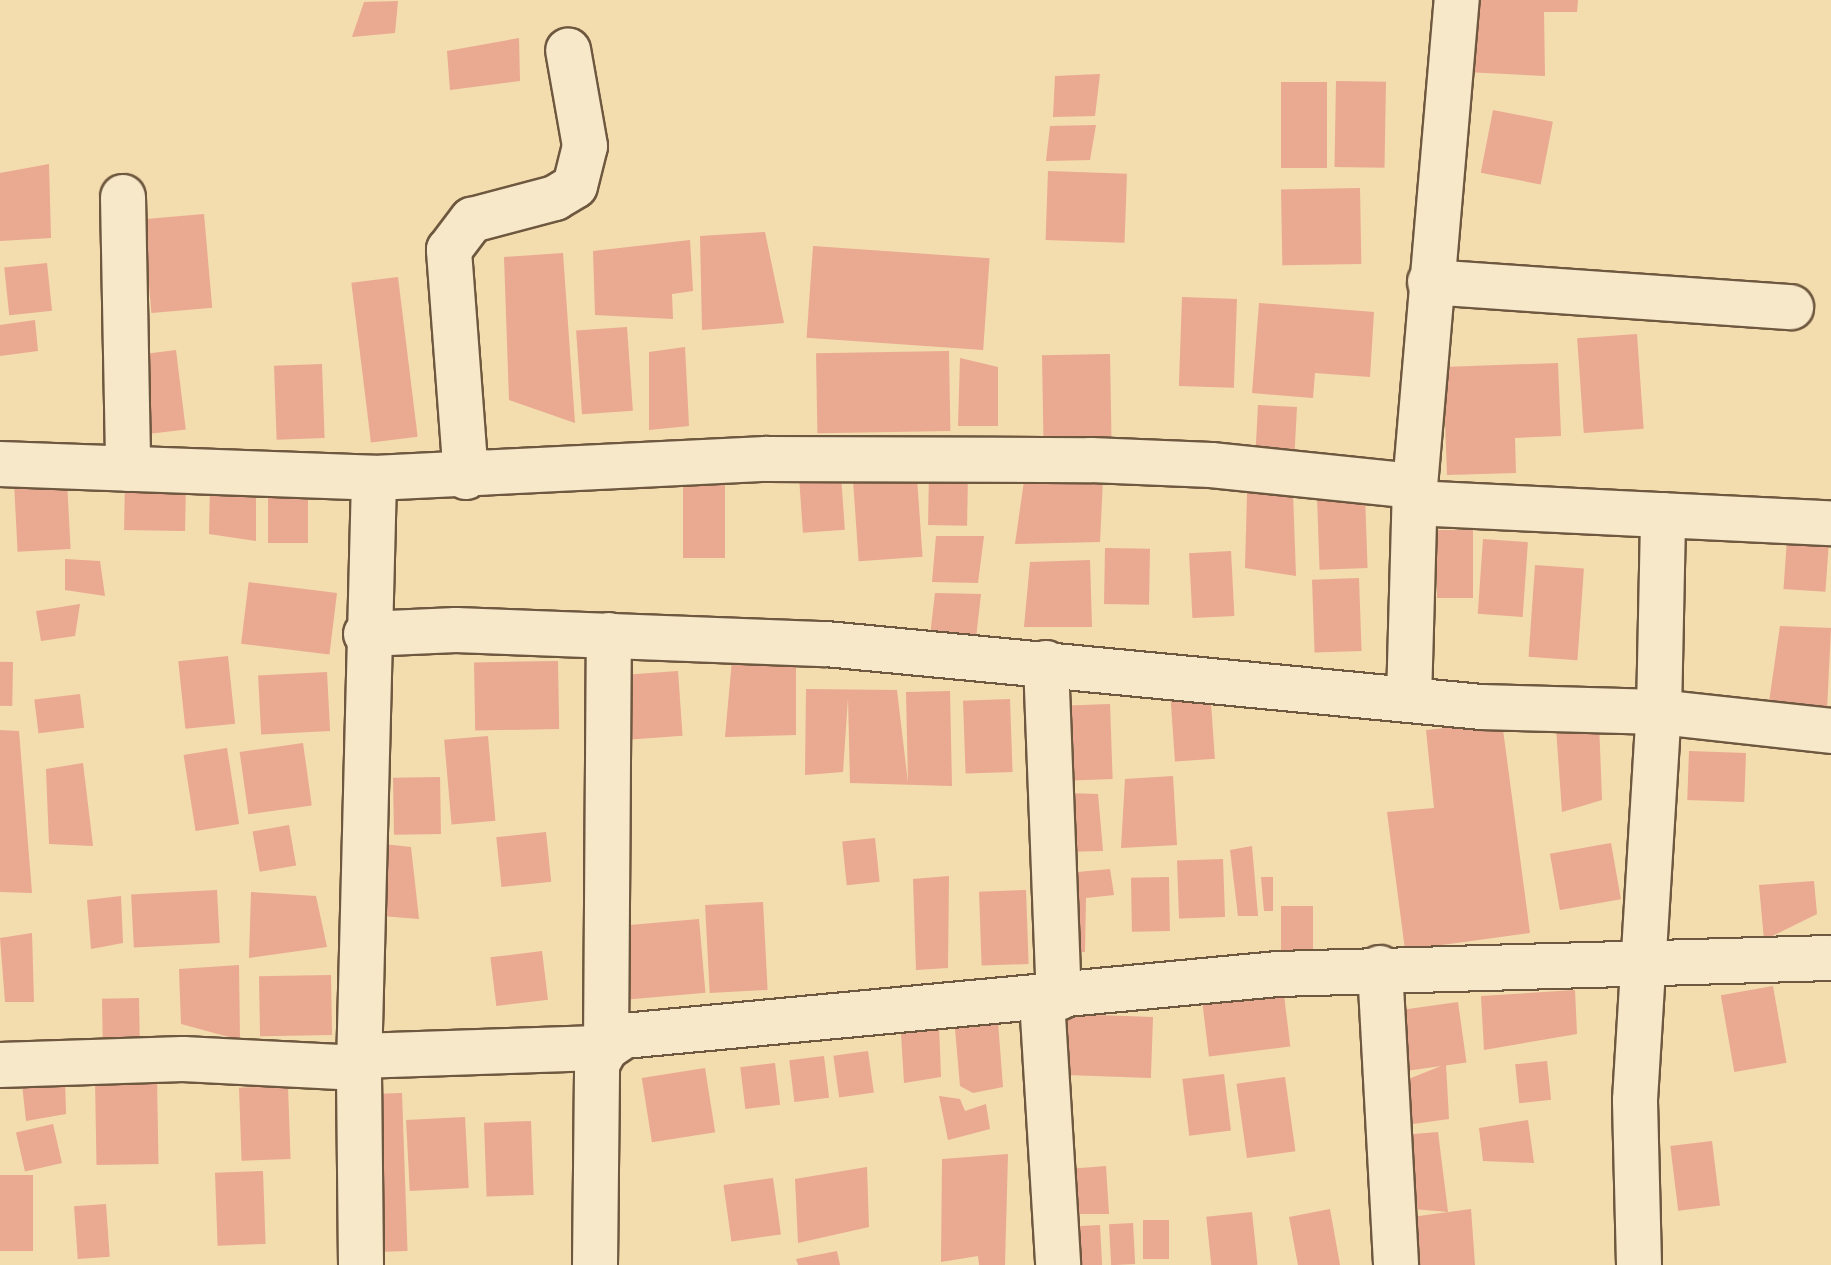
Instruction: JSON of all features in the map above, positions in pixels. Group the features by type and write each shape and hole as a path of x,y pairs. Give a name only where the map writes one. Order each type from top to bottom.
{"street":[{"path":"1409,700 1415,495 1430,282 1457,0"},
{"path":"466,477 449,250 472,220 555,198 575,186 585,146 568,50"},
{"path":"123,197 128,469"},
{"path":"1430,282 1791,307"},
{"path":"0,464 374,478 466,477 766,459 1091,460 1211,465 1415,495 1663,515 1831,523"},
{"path":"361,1265 359,1062 366,634 374,478"},
{"path":"1639,1265 1635,1100 1659,712 1663,515"},
{"path":"366,634 456,630 826,644 1409,700 1659,712 1831,731"},
{"path":"606,1048 609,635"},
{"path":"1046,663 1050,999 1058,1265"},
{"path":"595,1265 597,1064 606,1048 624,1036 1380,968 1831,958"},
{"path":"1380,968 1396,1265"},
{"path":"0,1065 183,1059 359,1062 606,1048"}],"building":[{"path":"1475,0 1578,0 1577,12 1544,12 1545,76 1465,72"},
{"path":"398,1 395,33 352,37 364,2"},
{"path":"519,38 520,81 450,90 447,51"},
{"path":"1100,74 1095,116 1053,117 1055,76"},
{"path":"1336,81 1386,82 1384,168 1334,167"},
{"path":"1281,82 1327,82 1327,168 1281,168"},
{"path":"1493,110 1553,122 1541,184 1481,173"},
{"path":"1096,125 1090,160 1046,161 1050,126"},
{"path":"49,164 51,238 0,241 0,173"},
{"path":"1048,171 1127,174 1125,243 1046,240"},
{"path":"1360,188 1361,264 1282,265 1281,189"},
{"path":"204,214 212,308 151,313 143,219"},
{"path":"765,232 784,323 702,330 700,236"},
{"path":"690,240 693,291 672,294 673,319 595,315 593,251"},
{"path":"813,246 990,258 983,350 807,338"},
{"path":"563,253 575,423 509,400 504,257"},
{"path":"47,263 52,311 9,315 4,267"},
{"path":"398,277 418,437 371,443 351,283"},
{"path":"1182,297 1237,299 1234,388 1179,386"},
{"path":"1259,303 1374,312 1370,377 1315,373 1313,398 1252,393"},
{"path":"35,320 38,351 0,356 0,325"},
{"path":"627,327 633,411 582,414 576,331"},
{"path":"1637,334 1644,429 1584,433 1577,338"},
{"path":"685,347 689,426 649,430 649,352"},
{"path":"176,350 186,429 148,434 138,355"},
{"path":"949,351 950,431 817,433 816,353"},
{"path":"1110,354 1112,445 1044,446 1042,355"},
{"path":"960,358 998,367 998,426 958,426"},
{"path":"1558,363 1561,436 1515,438 1516,473 1447,475 1443,367"},
{"path":"322,364 325,438 277,440 274,366"},
{"path":"1258,405 1297,407 1295,449 1256,447"},
{"path":"929,472 968,473 967,526 928,525"},
{"path":"683,474 725,474 725,558 683,558"},
{"path":"1025,474 1103,478 1100,542 1015,544"},
{"path":"841,475 845,530 803,533 799,478"},
{"path":"125,477 186,478 185,531 124,530"},
{"path":"917,478 923,557 859,561 853,482"},
{"path":"67,481 71,549 18,552 14,484"},
{"path":"210,484 256,488 256,541 209,534"},
{"path":"268,490 308,490 308,543 268,543"},
{"path":"1247,493 1293,493 1296,576 1245,568"},
{"path":"1365,495 1368,568 1320,570 1317,497"},
{"path":"1437,530 1473,530 1473,598 1437,598"},
{"path":"936,536 984,536 978,583 932,582"},
{"path":"1483,539 1528,542 1523,617 1478,614"},
{"path":"1787,539 1829,542 1825,592 1784,589"},
{"path":"1105,548 1150,549 1149,605 1104,604"},
{"path":"1231,551 1234,616 1192,618 1189,553"},
{"path":"65,559 100,561 105,596 65,590"},
{"path":"1090,560 1092,627 1024,627 1030,562"},
{"path":"1535,565 1584,568 1577,660 1529,657"},
{"path":"1359,578 1362,651 1315,653 1312,580"},
{"path":"249,582 337,593 329,655 241,644"},
{"path":"935,593 981,594 976,638 930,636"},
{"path":"80,604 75,636 41,641 36,611"},
{"path":"1780,626 1831,628 1827,710 1769,702"},
{"path":"228,656 235,724 185,729 178,661"},
{"path":"732,660 796,663 796,735 725,737"},
{"path":"558,661 559,729 475,730 474,662"},
{"path":"0,662 13,662 12,706 0,706"},
{"path":"678,671 683,736 631,739 626,675"},
{"path":"327,672 330,731 261,735 258,676"},
{"path":"806,689 897,690 908,783 906,692 950,691 952,786 850,783 848,698 843,772 805,775"},
{"path":"1210,689 1215,759 1175,762 1170,692"},
{"path":"80,694 84,728 38,733 34,700"},
{"path":"1010,699 1013,772 966,774 963,701"},
{"path":"1110,704 1113,779 1065,781 1062,706"},
{"path":"1502,722 1530,933 1405,950 1387,812 1434,808 1426,730"},
{"path":"1599,722 1602,800 1562,812 1556,728"},
{"path":"0,730 19,731 32,893 0,892"},
{"path":"488,736 495,821 452,825 444,740"},
{"path":"303,743 312,805 248,814 240,752"},
{"path":"227,748 239,824 196,831 184,755"},
{"path":"1689,751 1746,753 1744,802 1687,800"},
{"path":"83,763 93,846 49,844 46,769"},
{"path":"1173,776 1177,845 1121,848 1125,779"},
{"path":"440,777 441,834 394,835 393,778"},
{"path":"1065,793 1098,794 1103,851 1063,852"},
{"path":"289,825 296,865 260,872 253,831"},
{"path":"546,832 551,882 502,887 496,837"},
{"path":"875,838 880,882 847,885 842,841"},
{"path":"374,843 411,847 419,919 369,915"},
{"path":"1611,843 1621,899 1560,910 1550,854"},
{"path":"1252,846 1258,916 1238,916 1230,850"},
{"path":"1223,859 1225,917 1179,919 1177,861"},
{"path":"1110,869 1114,895 1086,898 1085,952 1068,953 1067,873"},
{"path":"949,876 948,968 916,970 913,879"},
{"path":"1169,877 1170,931 1132,932 1131,878"},
{"path":"1261,877 1273,877 1273,911 1264,911"},
{"path":"1814,881 1817,914 1764,940 1759,885"},
{"path":"217,890 220,943 134,947 131,895"},
{"path":"1026,890 1029,964 982,966 979,892"},
{"path":"251,892 316,896 327,947 249,958"},
{"path":"121,896 123,943 91,949 87,900"},
{"path":"763,902 768,990 710,993 705,905"},
{"path":"1281,906 1313,906 1313,950 1281,950"},
{"path":"699,919 705,993 625,1000 618,926"},
{"path":"32,933 34,1002 5,1002 0,938"},
{"path":"542,951 548,1000 496,1006 490,957"},
{"path":"239,965 240,1040 181,1024 179,969"},
{"path":"331,975 332,1035 260,1036 259,976"},
{"path":"1773,986 1787,1063 1734,1072 1721,995"},
{"path":"1575,990 1577,1034 1484,1050 1481,996"},
{"path":"1284,995 1290,1047 1209,1057 1203,1005"},
{"path":"139,998 140,1041 103,1042 102,999"},
{"path":"1458,1002 1466,1062 1402,1071 1394,1011"},
{"path":"1055,1014 1153,1017 1151,1078 1053,1075"},
{"path":"998,1022 1003,1087 973,1093 960,1086 955,1029"},
{"path":"939,1026 941,1077 904,1083 901,1033"},
{"path":"868,1051 874,1093 839,1097 833,1056"},
{"path":"824,1056 829,1098 794,1102 789,1060"},
{"path":"1547,1061 1551,1100 1519,1103 1515,1064"},
{"path":"775,1063 780,1105 745,1109 740,1067"},
{"path":"1446,1064 1449,1119 1413,1124 1401,1082"},
{"path":"705,1068 715,1132 652,1142 642,1078"},
{"path":"1224,1074 1231,1131 1189,1136 1182,1079"},
{"path":"65,1077 66,1114 26,1121 22,1084"},
{"path":"1285,1077 1295,1151 1247,1158 1236,1084"},
{"path":"157,1078 159,1164 97,1165 95,1079"},
{"path":"288,1086 291,1159 242,1161 239,1088"},
{"path":"402,1093 408,1251 376,1252 370,1094"},
{"path":"939,1096 960,1099 965,1111 986,1104 990,1129 948,1140"},
{"path":"465,1117 469,1188 410,1191 406,1120"},
{"path":"1528,1120 1534,1163 1483,1161 1479,1128"},
{"path":"531,1121 534,1195 487,1197 484,1123"},
{"path":"53,1124 62,1163 25,1172 16,1133"},
{"path":"1438,1132 1448,1212 1413,1209 1401,1135"},
{"path":"1712,1141 1720,1206 1678,1211 1670,1146"},
{"path":"1008,1154 1005,1265 979,1265 978,1256 941,1262 942,1159"},
{"path":"1106,1166 1109,1214 1075,1214 1068,1169"},
{"path":"867,1167 869,1227 798,1243 795,1179"},
{"path":"263,1171 266,1244 218,1246 215,1173"},
{"path":"0,1175 33,1175 33,1251 0,1251"},
{"path":"773,1178 781,1234 731,1241 723,1185"},
{"path":"106,1204 110,1257 78,1259 74,1206"},
{"path":"1330,1209 1340,1265 1298,1265 1289,1217"},
{"path":"1471,1209 1475,1265 1405,1265 1404,1218"},
{"path":"1252,1212 1258,1265 1211,1265 1206,1217"},
{"path":"1143,1220 1169,1220 1169,1259 1143,1259"},
{"path":"1133,1223 1135,1264 1111,1265 1109,1224"},
{"path":"1100,1225 1102,1265 1069,1265 1067,1227"},
{"path":"837,1251 840,1265 798,1265 796,1259"}]}
